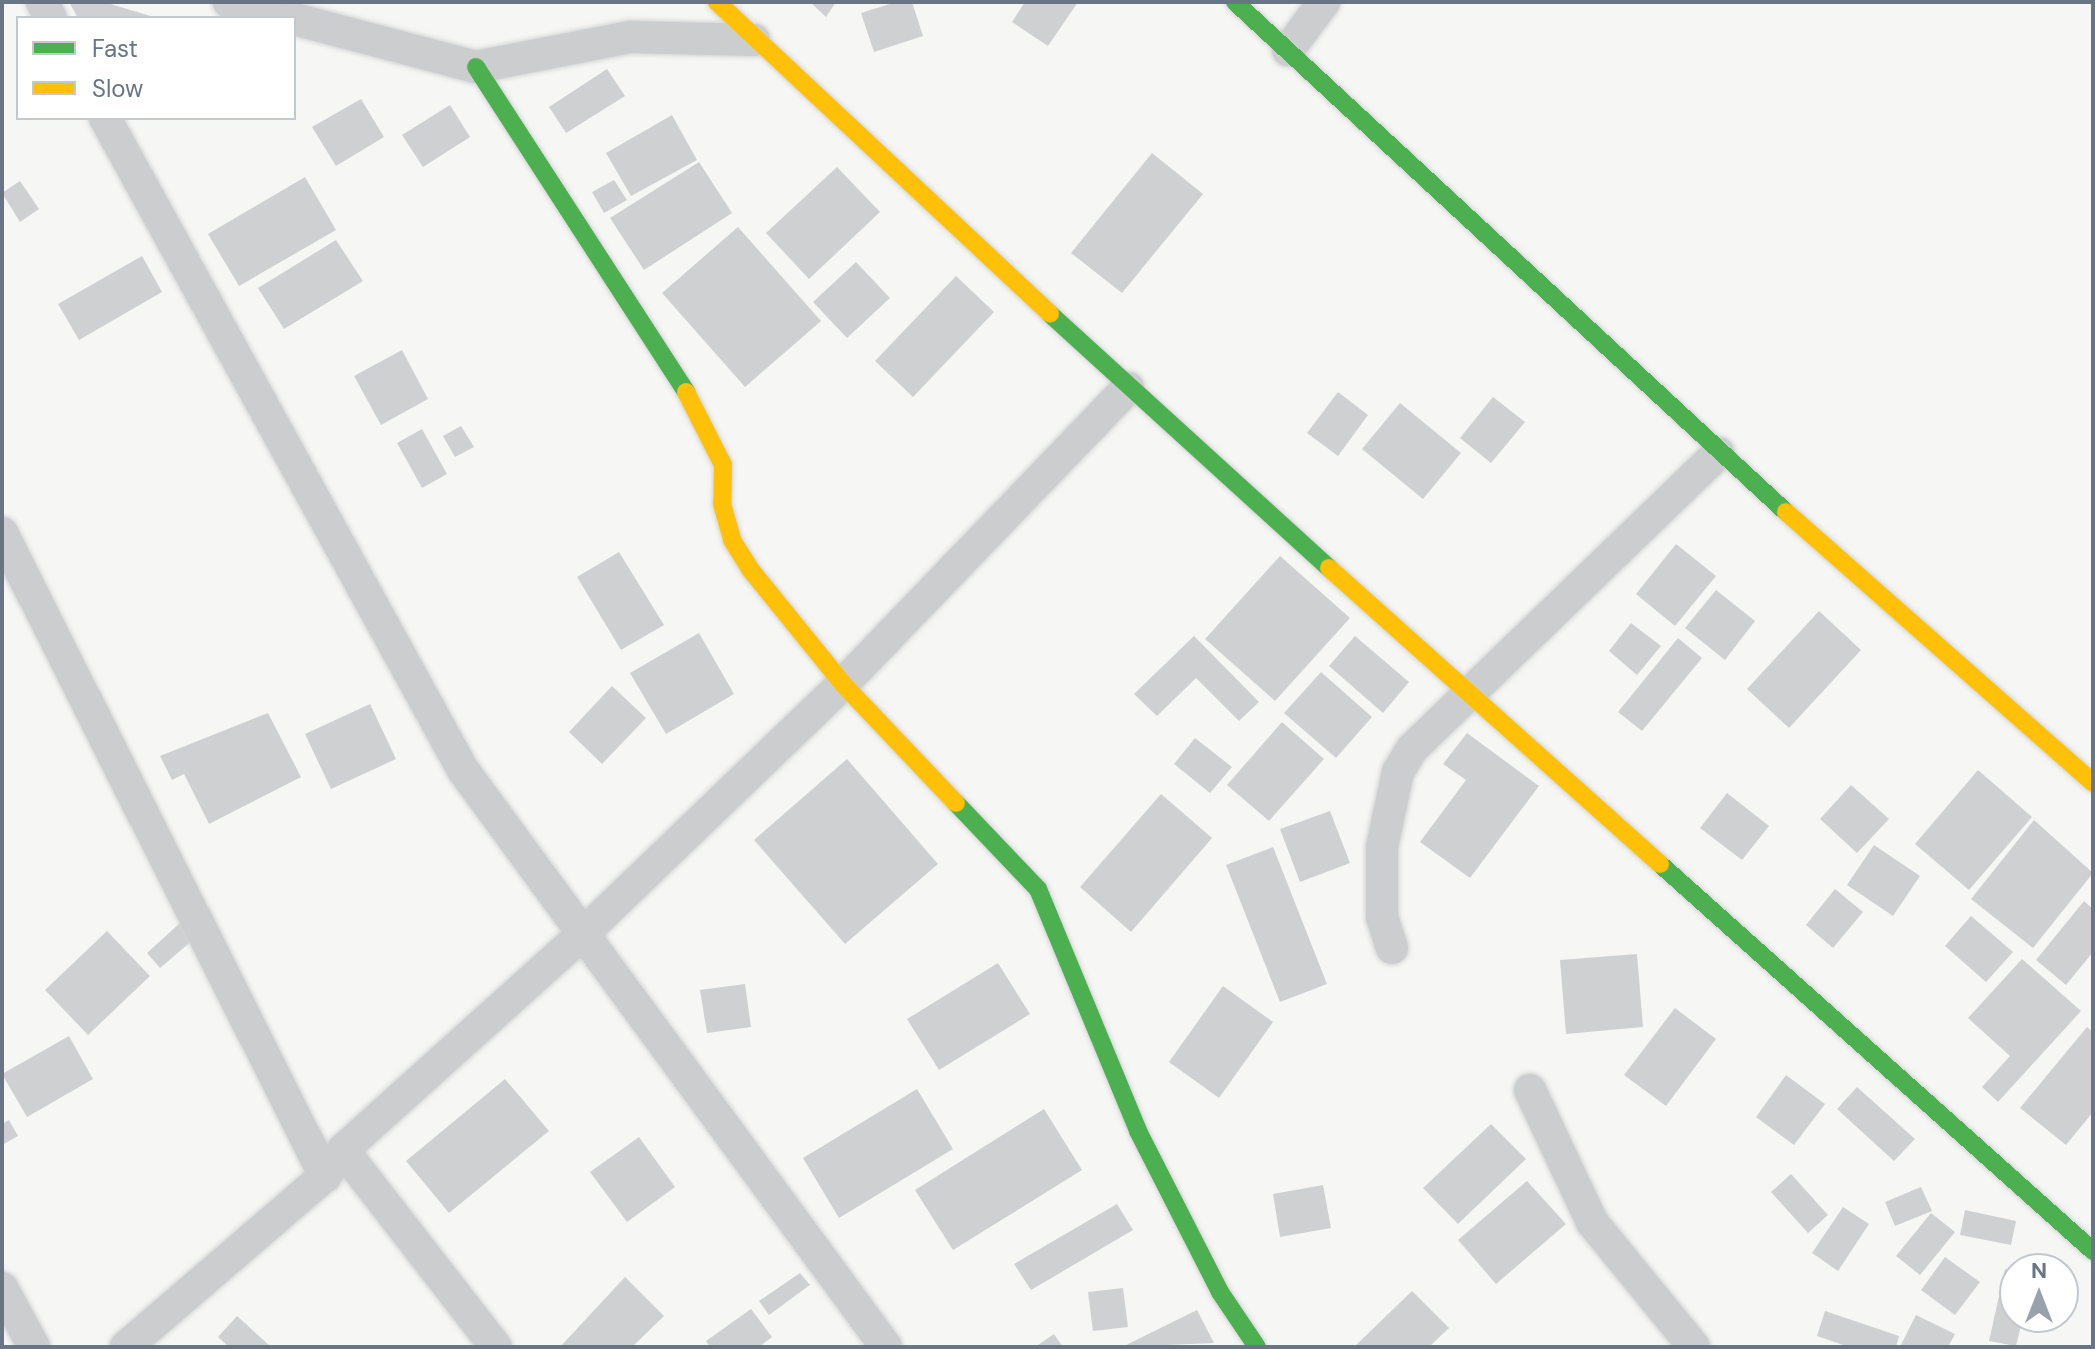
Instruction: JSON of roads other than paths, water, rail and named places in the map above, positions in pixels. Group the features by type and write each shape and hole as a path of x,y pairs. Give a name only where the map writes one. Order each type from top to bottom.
{"street":[{"path":"229,2 281,16"},
{"path":"717,2 1128,388 2093,1251"},
{"path":"1235,2 1719,453 2093,783"},
{"path":"1288,50 1324,2"},
{"path":"296,20 476,67 630,37 754,40"},
{"path":"476,67 709,427 723,465 722,504 732,540 843,684 1038,889 1138,1131 1220,1292 1257,1347"},
{"path":"106,120 463,770 585,932 886,1347"},
{"path":"126,1347 334,1163 585,932 843,684 1128,388"},
{"path":"1392,948 1381,883 1387,809 1398,772 1412,749 1719,453"},
{"path":"2,533 334,1163 496,1347"},
{"path":"1530,1090 1592,1222 1694,1347"},
{"path":"2,1288 34,1347"}]}
